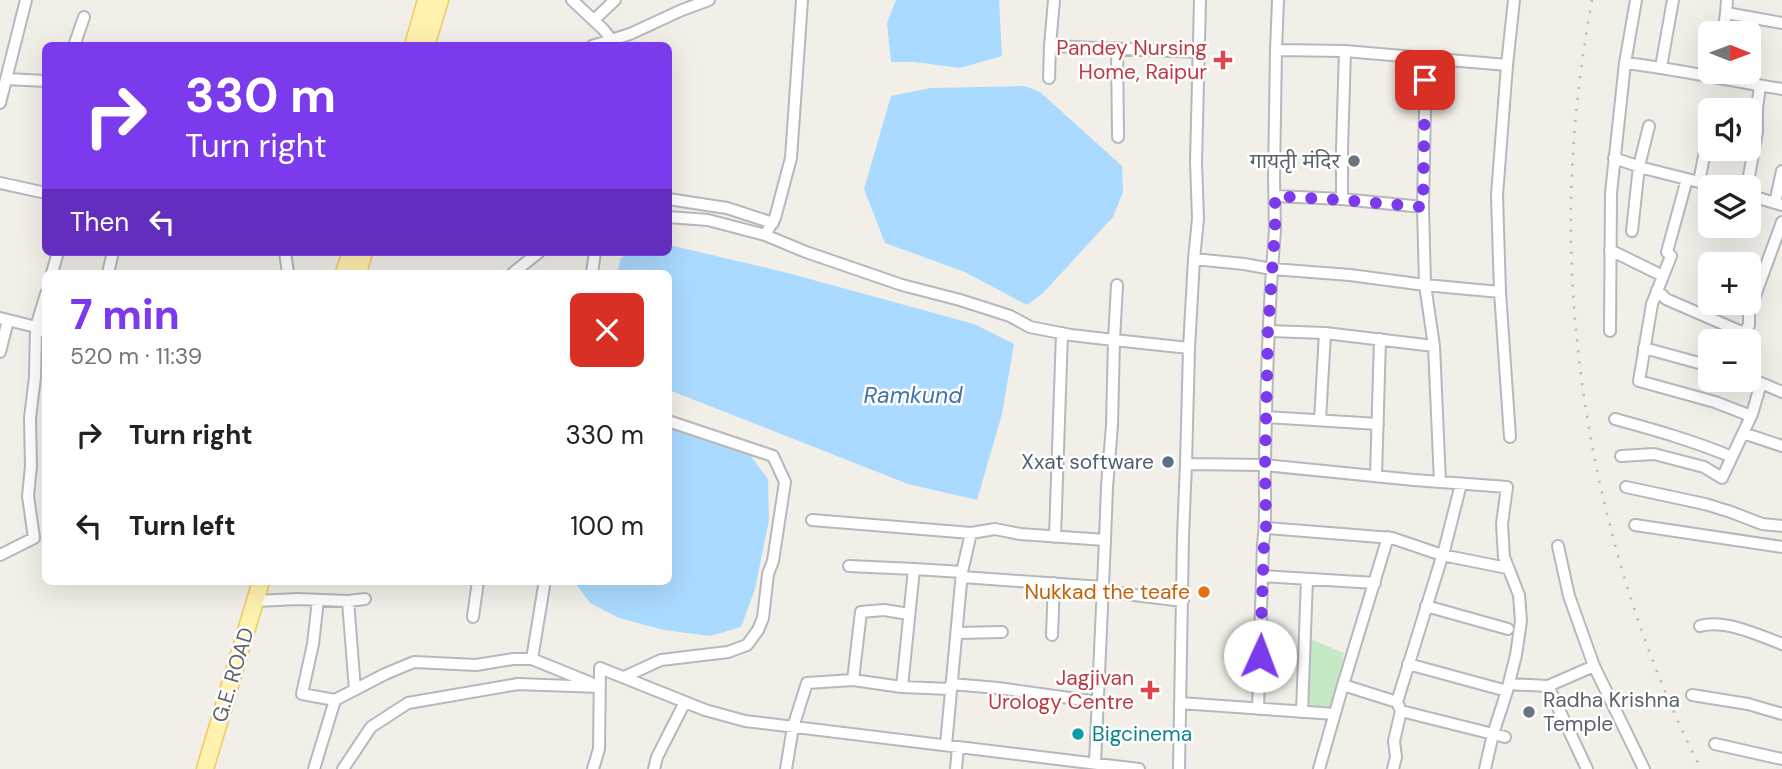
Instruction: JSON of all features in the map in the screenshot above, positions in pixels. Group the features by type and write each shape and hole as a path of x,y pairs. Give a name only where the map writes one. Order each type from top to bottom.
{"main road":[{"path":"414,42 426,0"},
{"path":"427,42 440,0"},
{"path":"195,769 251,585"},
{"name":"G.E. ROAD","path":"205,769 260,585"}],"street":[{"path":"0,103 26,0"},
{"path":"572,0 611,39"},
{"path":"594,20 615,0"},
{"path":"603,42 635,33 709,0"},
{"path":"765,235 773,223 791,158 802,0"},
{"path":"1049,78 1054,0"},
{"path":"1180,769 1189,348 1198,219 1196,162 1199,0"},
{"path":"1258,709 1266,528 1268,331 1275,230 1274,124 1278,0"},
{"path":"1510,437 1500,292 1497,195 1514,0"},
{"path":"1610,331 1611,192 1625,63 1636,0"},
{"path":"1661,67 1673,0"},
{"path":"1725,21 1727,0"},
{"path":"1726,13 1782,23"},
{"path":"75,42 83,17"},
{"path":"635,33 635,42"},
{"path":"1050,46 1198,52"},
{"path":"1117,48 1118,137"},
{"path":"1276,50 1345,51 1507,65"},
{"path":"1342,200 1345,51"},
{"path":"1426,58 1423,207 1425,285 1434,346 1440,482"},
{"path":"1625,63 1698,72"},
{"path":"6,79 42,81"},
{"path":"1753,84 1782,89"},
{"path":"1749,175 1757,132 1760,86"},
{"path":"1632,232 1639,166 1649,126"},
{"path":"1614,158 1698,182"},
{"path":"1761,199 1779,204 1782,171"},
{"path":"1687,179 1667,252 1671,256 1651,304 1639,381 1714,402 1751,416"},
{"path":"0,183 42,192"},
{"path":"1275,196 1423,207"},
{"path":"672,200 727,208 773,223"},
{"path":"672,216 708,220 765,235 806,253 902,285 1010,316 1030,327 1189,348"},
{"path":"1747,329 1749,312 1782,222"},
{"path":"1611,250 1663,276"},
{"path":"517,270 534,256"},
{"path":"1194,259 1500,292"},
{"path":"1095,764 1117,285"},
{"path":"1657,290 1666,299 1728,329"},
{"path":"0,352 4,319 41,330 30,418 31,466 27,496 40,536 0,555"},
{"path":"1268,331 1325,333 1434,346"},
{"path":"1055,537 1062,333"},
{"path":"1320,420 1325,333"},
{"path":"1376,476 1380,339"},
{"path":"1644,348 1698,363"},
{"path":"1761,383 1782,391"},
{"path":"1621,456 1654,454 1704,467 1722,478 1751,416 1759,392"},
{"path":"1266,417 1378,424"},
{"path":"1615,419 1667,433 1732,457"},
{"path":"624,677 661,660 728,652 747,645 763,618 768,573 773,561 785,482 773,456 672,422"},
{"path":"1743,433 1782,446"},
{"path":"1186,464 1265,466 1507,487 1502,524 1504,557 1519,595 1521,621 1508,688 1485,769"},
{"path":"1393,769 1399,706 1408,664 1461,484"},
{"path":"1626,488 1705,504 1762,524 1782,526"},
{"path":"812,520 971,533 995,529 1020,534 1105,540"},
{"path":"1635,525 1782,547"},
{"path":"1266,528 1388,537 1442,555 1507,568"},
{"path":"946,746 962,574 971,533"},
{"path":"1319,769 1388,537"},
{"path":"1558,546 1569,596 1594,666 1644,769"},
{"path":"849,566 914,569 1054,583 1183,601"},
{"path":"902,687 914,569"},
{"path":"1262,576 1375,583"},
{"path":"1302,712 1307,579"},
{"path":"1052,635 1054,583"},
{"path":"473,617 477,585"},
{"path":"531,659 544,585"},
{"path":"255,601 348,601 365,598"},
{"path":"318,600 313,644 302,694 335,700 414,662 476,664 513,659 531,659 600,687"},
{"path":"348,601 355,690"},
{"path":"1426,606 1508,629"},
{"path":"853,680 861,612 884,610 909,614"},
{"path":"1700,626 1719,623 1782,645"},
{"path":"957,633 1002,632"},
{"path":"1408,664 1508,688 1548,686 1594,666"},
{"path":"593,769 600,749 600,668 685,702 745,721 1139,769"},
{"path":"786,769 793,727 807,682 853,680 902,687 1011,690 1098,702"},
{"path":"343,769 371,726 408,703 518,684 600,687"},
{"path":"1342,685 1399,706 1505,737"},
{"path":"1548,686 1587,769"},
{"path":"1692,695 1748,704 1782,714"},
{"path":"314,769 335,700"},
{"path":"654,769 657,757 685,702"},
{"path":"1180,703 1335,714"},
{"path":"1715,744 1782,759 1779,769"},
{"path":"956,769 958,747"}],"green space":[{"path":"1310,639 1344,653 1331,708 1308,706"}],"water":[{"path":"896,0 999,0 1002,56 960,68 891,62 887,23"},
{"path":"1025,86 1040,92 1122,166 1123,192 1113,217 1043,293 1027,305 965,272 885,243 864,189 891,96 931,88"},
{"name":"Ramkund","path":"672,246 784,272 974,324 1014,344 1002,414 977,500 908,484 672,391 672,270 618,270 621,258 672,256"},
{"path":"672,428 750,455 768,479 769,520 755,589 741,627 710,636 664,630 619,618 590,603 577,585 672,585"}],"railway":[{"path":"1592,0 1576,115 1571,231 1574,310 1583,390 1597,469 1616,548 1640,624 1668,698 1701,769"}],"place":[{"name":"Pandey Nursing Home, Raipur","path":"1223,60"},
{"name":"गायतृी मंदिर","path":"1354,161"},
{"name":"Xxat software","path":"1168,462"},
{"name":"Nukkad the teafe","path":"1204,592"},
{"name":"Jagjivan Urology Centre","path":"1150,690"},
{"name":"Radha Krishna Temple","path":"1529,712"},
{"name":"Bigcinema","path":"1078,734"}],"route":[{"path":"1260,656 1266,528 1268,331 1275,196 1423,207 1425,80"}]}
